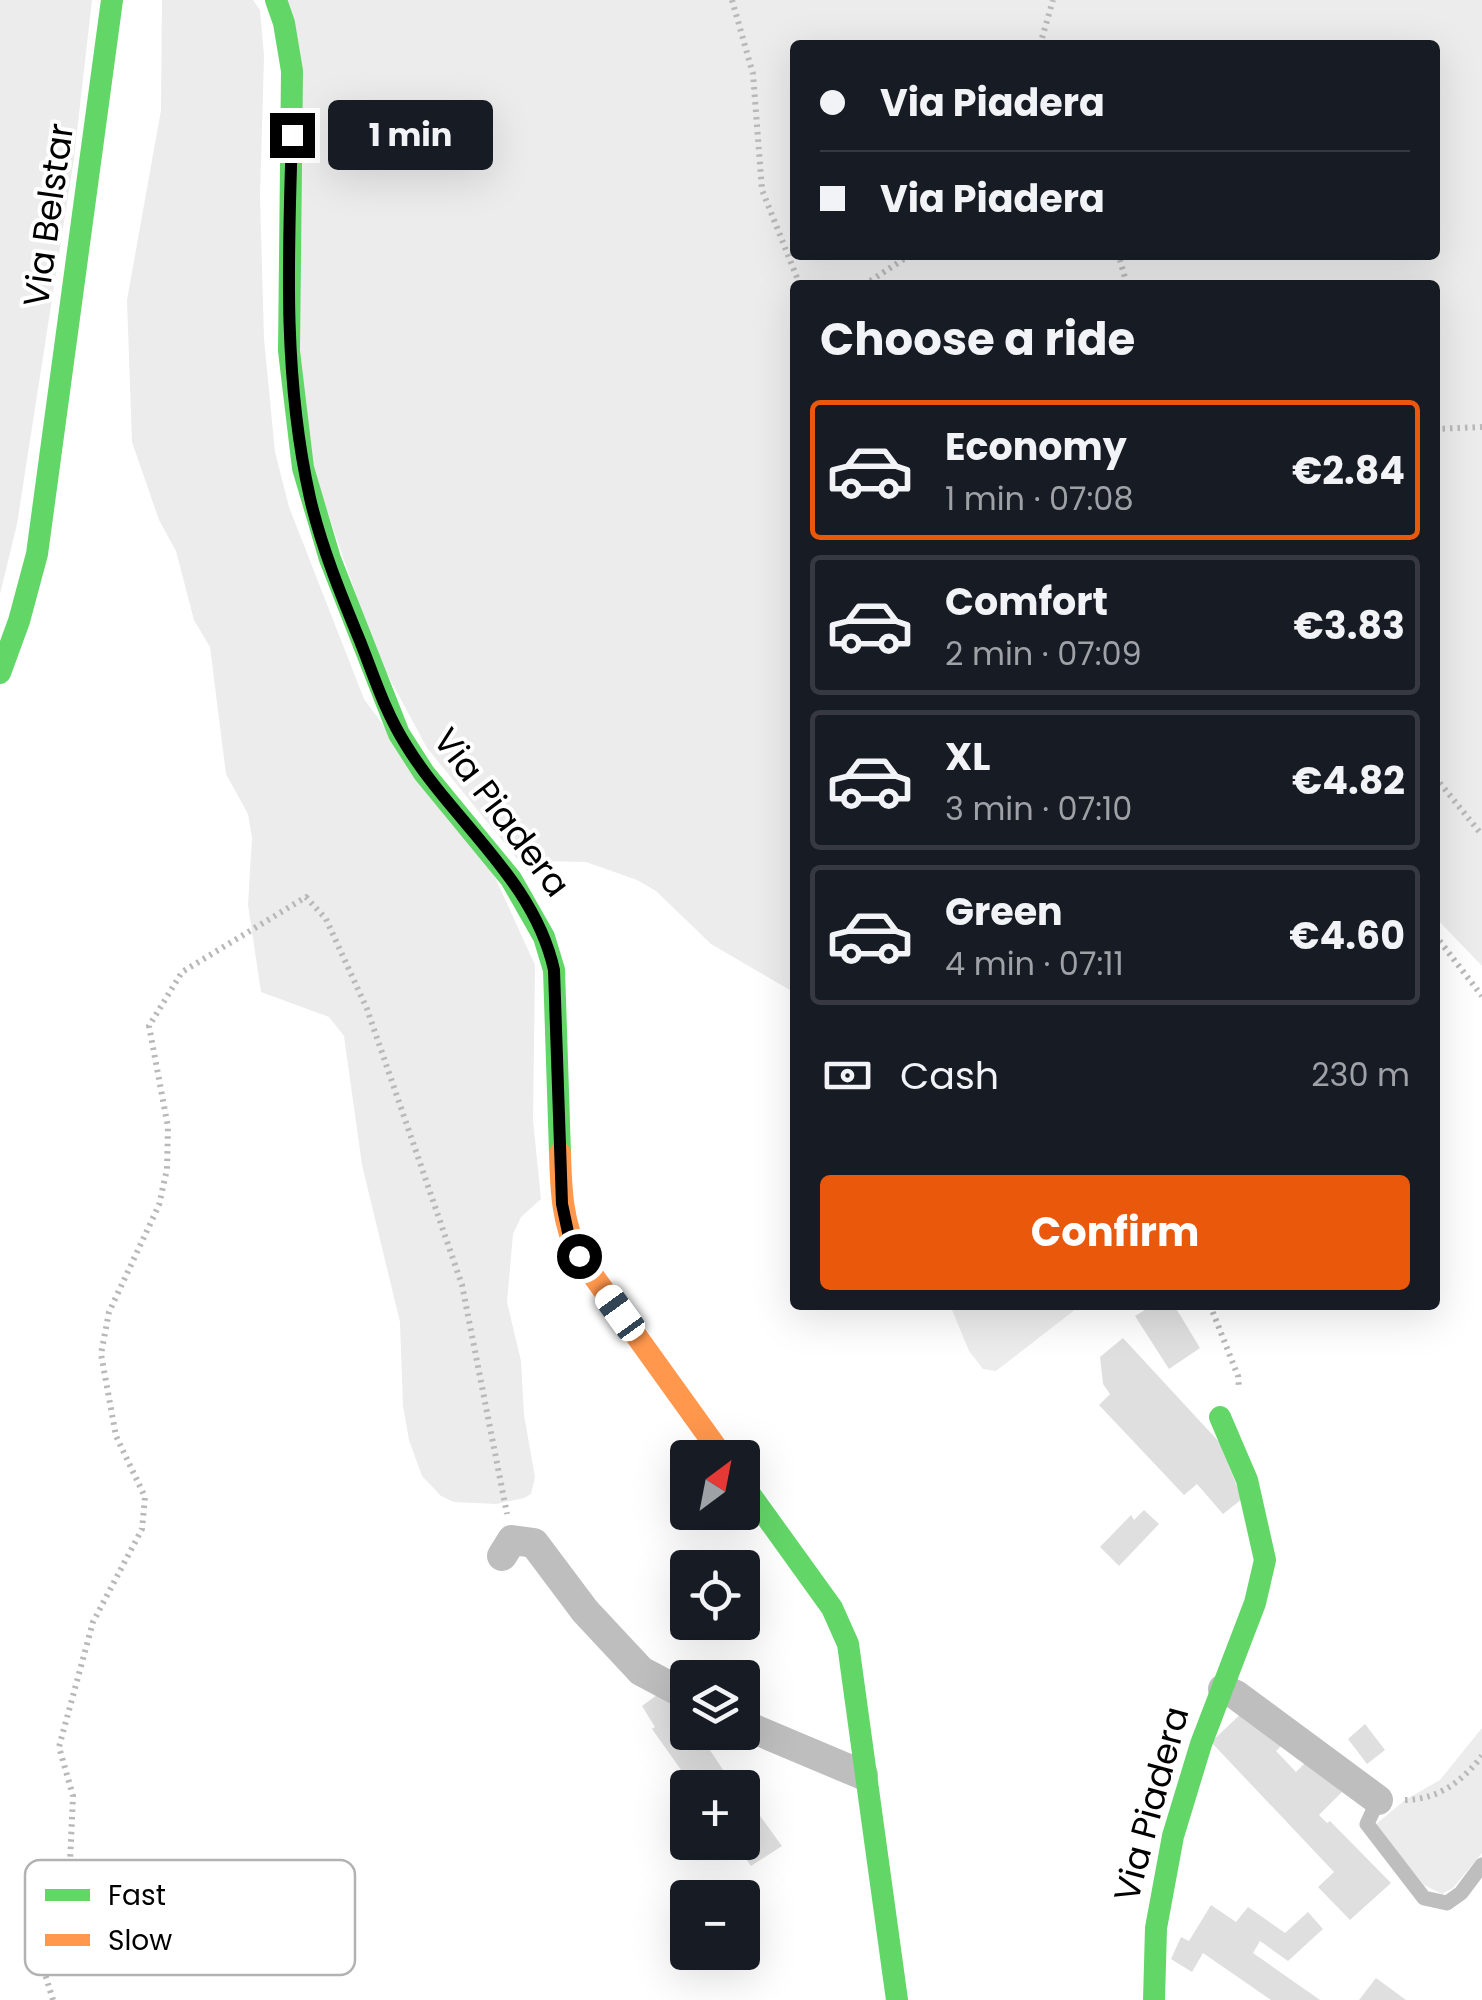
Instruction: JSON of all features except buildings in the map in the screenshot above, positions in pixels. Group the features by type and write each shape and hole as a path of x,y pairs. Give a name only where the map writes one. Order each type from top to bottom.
{"street":[{"name":"Via Belstar","path":"0,672 20,621 37,554 112,0"},
{"name":"Via Piadera","path":"276,0 294,67 287,307 297,419 310,501 378,690 403,741 427,777 526,898 547,938 554,970 562,1204 569,1237 711,1440"},
{"name":"Via Piadera","path":"1154,2000 1156,1928 1173,1836 1255,1603 1265,1560 1247,1480 1220,1418"},
{"path":"760,1509 832,1608 848,1644 897,2000"},
{"path":"507,1548 534,1543 585,1611 641,1671 670,1686"},
{"name":"Via Piadera","path":"1222,1688 1378,1800"},
{"path":"760,1731 864,1774"}],"lane":[{"path":"1378,1800 1367,1824 1424,1898 1447,1903 1462,1893 1482,1866"}],"path":[{"path":"732,0 753,74 762,190 790,260"},
{"path":"1042,40 1054,0"},
{"path":"872,280 902,260"},
{"path":"1440,429 1482,427"},
{"path":"1440,784 1482,835"},
{"path":"70,1860 73,1796 59,1748 94,1622 142,1528 145,1497 116,1436 101,1354 108,1312 143,1246 159,1205 167,1169 168,1127 150,1026 182,972 306,898 326,919 367,1009 462,1285 507,1548"},
{"path":"1440,941 1482,996"},
{"path":"1212,1310 1238,1376 1240,1403 1220,1418"},
{"path":"1378,1800 1426,1799 1462,1781 1482,1756"},
{"path":"45,1975 53,2000"}],"shaded area":[{"path":"0,0 92,0 74,158 17,524 0,594"},
{"path":"162,0 253,0 260,10 264,56 260,196 264,339 275,452 289,507 364,699 494,875 535,965 533,1120 541,1199 521,1217 513,1234 507,1302 521,1361 524,1415 535,1477 531,1494 524,1498 496,1504 454,1502 441,1496 422,1476 409,1440 403,1406 400,1322 362,1165 344,1036 329,1017 261,992 248,905 252,838 248,814 226,774 210,647 194,620 176,551 159,520 132,442 127,300 161,110"},
{"path":"284,0 1482,0 1482,966 1440,922 1440,280 790,280 790,990 711,944 656,891 637,880 586,862 542,861 528,872 427,748 377,655 303,441"},
{"path":"952,1310 1075,1310 996,1371 983,1369 969,1351"},
{"path":"1482,1728 1482,1853 1453,1888 1442,1894 1424,1885 1375,1825 1405,1800 1440,1780"}],"traffic: fast":[{"path":"0,673 37,554 112,0"},
{"path":"276,0 292,71 289,351 303,468 330,559 399,734 424,773 511,879 544,937 554,970 560,1153"},
{"path":"1154,2000 1156,1928 1173,1836 1201,1744 1255,1603 1265,1560 1247,1480 1220,1417"},
{"path":"760,1508 832,1608 848,1644 897,2000"}],"traffic: slow":[{"path":"560,1153 566,1218 579,1256 711,1440"}],"route":[{"path":"292,135 287,307 299,436 310,501 378,690 403,741 427,777 526,898 547,938 554,970 562,1204 569,1237 579,1256"}]}
